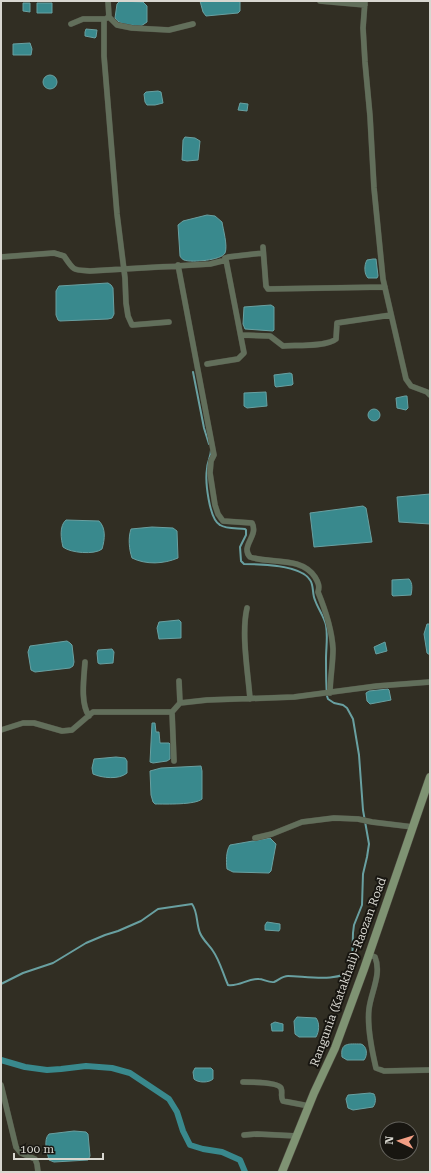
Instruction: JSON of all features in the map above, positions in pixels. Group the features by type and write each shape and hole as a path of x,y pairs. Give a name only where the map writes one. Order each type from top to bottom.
{"main road":[{"name":"Rangunia (Katakhali)-Raozan Road","path":"282,1172 335,1048 370,955 430,777"}],"street":[{"path":"108,1 104,56 108,118 128,316 132,325 169,322"},
{"path":"320,1 365,3 363,28 365,62 374,188 385,287 408,383 414,388 423,390 430,395"},
{"path":"71,24 83,19 107,18 117,24 132,28 169,30 193,24"},
{"path":"1,257 54,253 64,256 74,269 90,271 210,264 226,260 228,257 263,250 266,286 268,288 385,287"},
{"path":"207,364 241,358 244,350 226,260"},
{"path":"178,265 214,455 211,461 210,473 218,514 223,520 252,523 254,532 247,550 250,557 297,564 310,570 318,582 318,592 325,608 332,637 333,650 330,693"},
{"path":"241,335 270,336 283,346 321,344 336,340 337,323 391,315"},
{"path":"247,608 245,632 250,699"},
{"path":"85,662 84,710 89,716"},
{"path":"179,681 180,703"},
{"path":"174,761 172,712 180,703 207,700 294,697 378,686 430,682"},
{"path":"1,730 23,723 34,723 62,731 72,730 93,712 172,712"},
{"path":"255,838 272,834 302,822 334,818 358,819 413,827"},
{"path":"370,955 376,958 378,963 369,1017 376,1068 384,1071 430,1070"},
{"path":"243,1082 274,1084 281,1088 281,1098 283,1101 309,1106"},
{"path":"1,1085 15,1144 21,1153 35,1158 38,1172"},
{"path":"244,1135 257,1134 297,1136"}],"water":[{"path":"120,1 143,2 147,6 147,22 141,26 127,25 117,21 115,18 117,4"},
{"path":"200,1 240,1 240,11 238,13 206,16 203,12"},
{"path":"23,3 30,3 30,12 23,11"},
{"path":"37,3 52,3 52,13 37,13"},
{"path":"86,29 97,30 96,37 85,36"},
{"path":"30,43 32,49 31,55 13,55 13,44"},
{"path":"50,75 55,77 57,82 55,87 50,89 45,87 43,82 45,77"},
{"path":"146,92 161,92 163,103 147,105 144,94"},
{"path":"240,103 248,104 247,111 238,110"},
{"path":"185,137 195,138 200,141 198,160 182,160 183,140"},
{"path":"207,215 215,216 222,222 226,242 225,253 213,259 193,261 184,260 180,256 178,225 183,221"},
{"path":"376,259 378,276 377,278 368,278 365,272 365,264 367,260"},
{"path":"108,283 113,288 114,314 112,318 58,320 56,315 56,291 59,286"},
{"path":"271,305 274,307 273,331 245,329 243,324 244,307"},
{"path":"292,374 292,385 275,386 274,375"},
{"path":"266,392 267,406 247,408 244,406 244,393"},
{"path":"407,396 408,408 406,410 397,408 396,398"},
{"path":"372,409 376,409 380,415 376,421 372,421 368,417 368,413"},
{"path":"430,494 430,524 399,522 397,497"},
{"path":"363,506 366,508 372,542 314,547 310,513"},
{"path":"66,520 99,521 103,527 104,534 102,549 88,553 71,551 63,547 61,529"},
{"path":"152,527 173,528 177,531 178,558 167,562 149,563 132,558 129,544 131,529"},
{"path":"409,579 412,585 411,595 392,595 392,580"},
{"path":"179,620 181,622 181,638 159,639 157,628 159,622"},
{"path":"427,624 430,624 430,655 427,653 424,634"},
{"path":"67,641 72,645 73,666 70,668 35,672 31,670 28,652 30,646"},
{"path":"385,642 387,651 376,654 374,647"},
{"path":"112,649 114,652 113,663 98,663 98,650"},
{"path":"388,689 391,700 370,704 367,701 366,693 369,691"},
{"path":"152,723 155,723 156,732 159,732 160,743 170,744 170,759 167,761 150,762"},
{"path":"116,757 125,758 127,761 127,773 120,777 110,778 93,774 92,768 94,759"},
{"path":"201,766 202,799 180,804 155,804 153,802 151,795 150,771 161,768"},
{"path":"270,838 276,844 271,871 269,873 233,872 227,869 226,863 230,845"},
{"path":"267,922 280,924 279,931 265,930 265,925"},
{"path":"297,1017 316,1018 319,1028 316,1037 299,1037 295,1034 294,1021"},
{"path":"275,1022 283,1024 283,1031 272,1031 271,1024"},
{"path":"349,1044 361,1044 365,1047 366,1051 364,1060 347,1060 342,1057 342,1049 344,1046"},
{"path":"195,1068 211,1068 213,1070 213,1079 206,1082 201,1082 194,1079 193,1072"},
{"path":"374,1094 375,1097 373,1107 353,1110 348,1108 346,1099 348,1095"},
{"path":"74,1131 86,1132 88,1134 90,1156 88,1160 54,1162 49,1160 46,1139 49,1134"}],"waterway":[{"path":"193,372 204,428 209,444"},
{"path":"1,984 23,973 53,963 86,943 141,921 158,909 192,904 195,910 200,933 220,963 228,985 236,985 255,979 274,982 286,976 322,978 339,976 352,969 354,925 362,905 363,874 369,844 363,810 359,755 353,719 347,708 343,705 334,703 328,699 327,696 326,625 314,598 310,580 305,575 289,568 269,565 244,564 241,561 240,547 246,535 246,530 228,528 220,525 216,521 211,508 207,482 207,466 211,450"},
{"path":"1,1060 25,1067 47,1070 86,1066 112,1068 130,1073 169,1099 177,1112 183,1131 190,1145 222,1152 240,1160 245,1172"}]}
